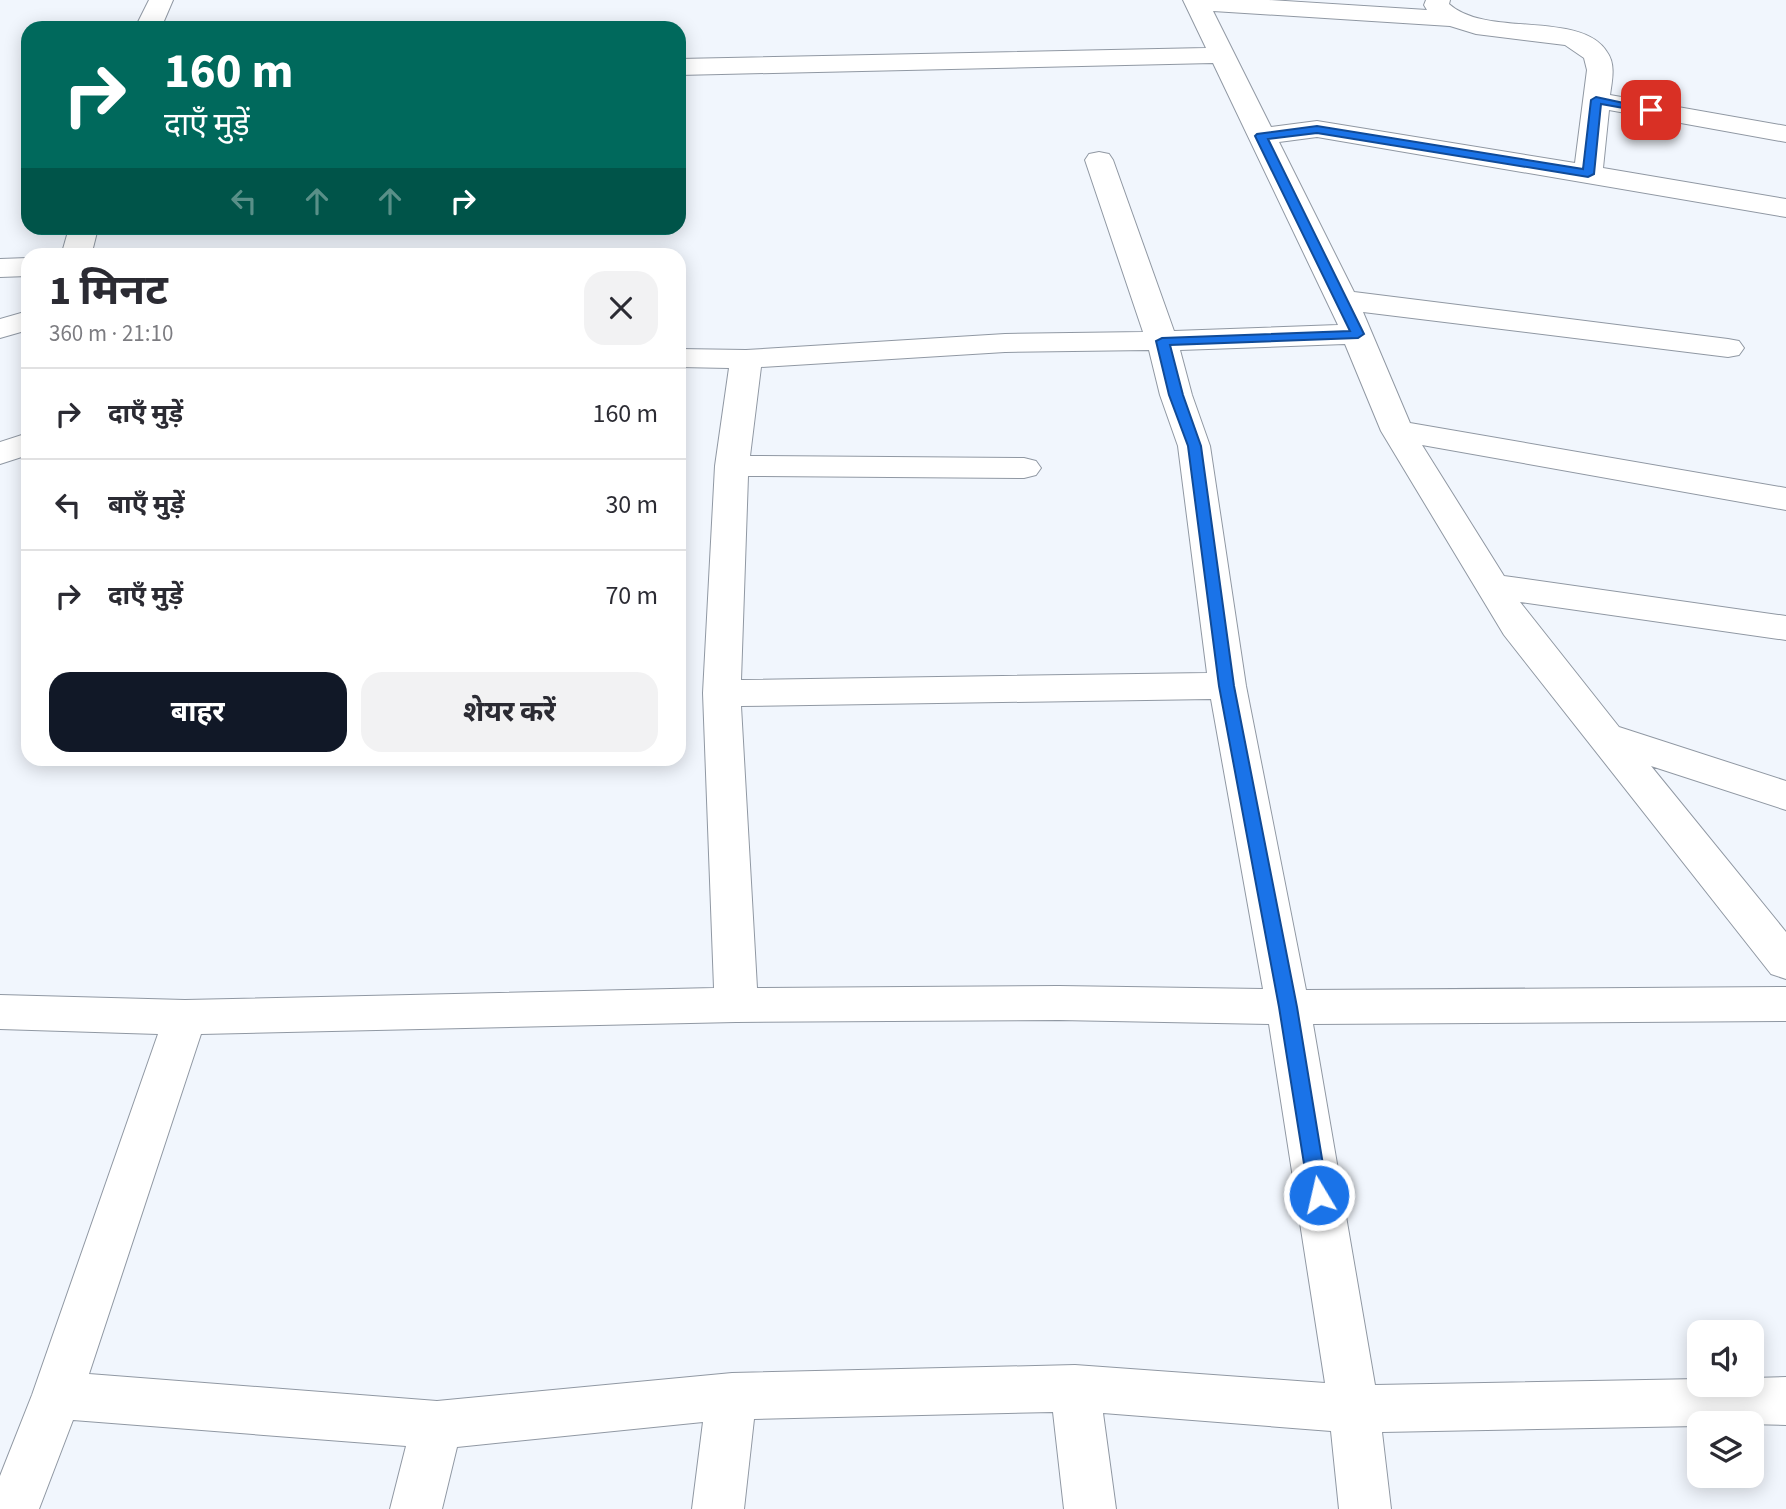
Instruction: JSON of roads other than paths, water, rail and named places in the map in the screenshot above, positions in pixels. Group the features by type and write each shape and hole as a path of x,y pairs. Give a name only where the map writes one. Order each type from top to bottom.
{"street":[{"path":"151,21 161,0"},
{"path":"1588,174 1600,70 1596,54 1572,38 1476,26 1444,10 1196,1 1343,300 1397,431 1491,586 1517,626 1786,962"},
{"path":"686,67 1223,55"},
{"path":"1596,100 1786,134"},
{"path":"1261,136 1317,129 1786,208"},
{"path":"1099,160 1162,341 1176,395 1194,446 1227,686 1288,1007 1354,1409 1365,1509"},
{"path":"0,268 21,267"},
{"path":"1343,300 1728,348"},
{"path":"0,329 21,322"},
{"path":"686,358 746,359 1005,343 1358,334"},
{"path":"736,1005 722,693 732,466 746,359"},
{"path":"1397,431 1786,499"},
{"path":"0,453 21,446"},
{"path":"732,466 1024,468"},
{"path":"1491,586 1786,628"},
{"path":"722,693 1227,686"},
{"path":"1604,736 1786,796"},
{"path":"0,1012 184,1017 736,1005 1059,1003 1288,1007 1786,1004"},
{"path":"13,1509 57,1395 184,1017"},
{"path":"57,1395 437,1424 732,1396 1075,1388 1354,1409 1786,1401"},
{"path":"1075,1388 1090,1509"},
{"path":"718,1509 732,1396"},
{"path":"416,1509 437,1424"}]}
